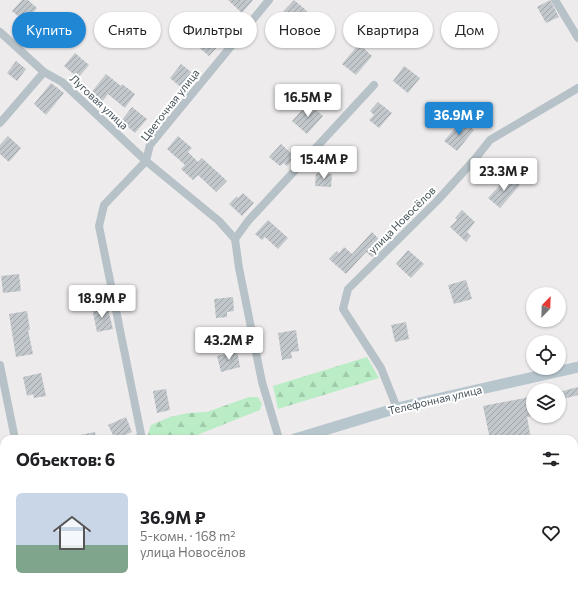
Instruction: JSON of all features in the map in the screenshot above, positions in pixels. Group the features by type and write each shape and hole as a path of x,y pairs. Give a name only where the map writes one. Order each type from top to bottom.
{"street":[{"name":"Цветочная улица","path":"141,435 99,226 104,205 146,161 150,145 269,0"},
{"path":"555,0 578,38"},
{"name":"Луговая улица","path":"0,32 44,72 62,82 146,161 219,221 235,240"},
{"path":"0,123 44,72"},
{"path":"278,435 262,382 239,268 235,240 248,221 374,85"},
{"name":"улица Новосёлов","path":"397,408 381,368 343,309 348,288 438,201 490,140 578,88"},
{"path":"0,365 14,435"},
{"name":"Телефонная улица","path":"308,435 397,408 578,367"}],"green space":[{"path":"367,357 379,378 278,409 273,386"},
{"path":"249,397 258,397 262,404 260,410 197,435 148,435 151,425 170,417 188,413 207,412"}],"building":[{"path":"22,0 28,0 37,8 34,12 12,11"},
{"path":"228,0 253,0 243,12 241,12"},
{"path":"294,0 307,11 306,12 283,12"},
{"path":"550,0 559,17 546,23 537,7"},
{"path":"200,48 216,48 209,56"},
{"path":"356,48 363,48 372,56 356,75 342,64"},
{"path":"75,53 89,65 78,78 64,66"},
{"path":"16,61 26,69 17,81 7,73"},
{"path":"181,64 195,75 183,89 170,78"},
{"path":"404,66 420,78 408,93 393,81"},
{"path":"106,74 121,86 122,84 135,94 125,108 108,94 102,102 91,93"},
{"path":"51,83 64,93 46,115 34,104"},
{"path":"378,102 392,113 379,128 369,120 374,115 370,111"},
{"path":"308,103 323,116 307,134 292,121"},
{"path":"132,107 147,119 135,133 121,121"},
{"path":"462,120 474,130 457,151 444,141"},
{"path":"8,136 21,148 9,162 0,154 0,145"},
{"path":"178,136 192,148 188,152 198,162 202,158 227,181 216,192 198,175 193,180 181,169 185,165 167,149"},
{"path":"281,144 295,157 287,166 284,163 280,166 269,157"},
{"path":"316,173 332,174 331,187 315,186"},
{"path":"509,175 520,185 500,208 488,198"},
{"path":"243,193 254,203 242,216 229,204 237,196 238,198"},
{"path":"462,210 475,222 467,232 471,236 466,242 450,227 457,220 455,218"},
{"path":"268,220 288,238 278,249 265,237 262,240 255,234"},
{"path":"372,232 385,245 372,257 366,252 346,274 329,259 337,251 339,253 344,247 352,254"},
{"path":"408,250 424,264 411,278 396,264"},
{"path":"19,274 21,291 3,293 1,276"},
{"path":"466,280 472,299 454,304 448,285"},
{"path":"233,297 234,311 227,312 227,317 216,318 214,299"},
{"path":"107,305 113,329 97,332 92,308"},
{"path":"27,311 30,330 28,330 33,354 16,357 9,314"},
{"path":"406,322 409,339 395,342 391,325"},
{"path":"296,330 299,351 291,352 292,358 282,360 278,333"},
{"path":"237,351 240,367 221,372 217,356"},
{"path":"41,373 46,396 34,398 33,394 27,396 23,377"},
{"path":"578,387 578,395 566,398 566,390"},
{"path":"166,389 170,410 157,413 153,391"},
{"path":"526,398 526,423 528,423 530,435 489,435 483,406"},
{"path":"126,417 132,432 125,435 113,435 108,425"},
{"path":"95,432 95,435 80,435"}]}
